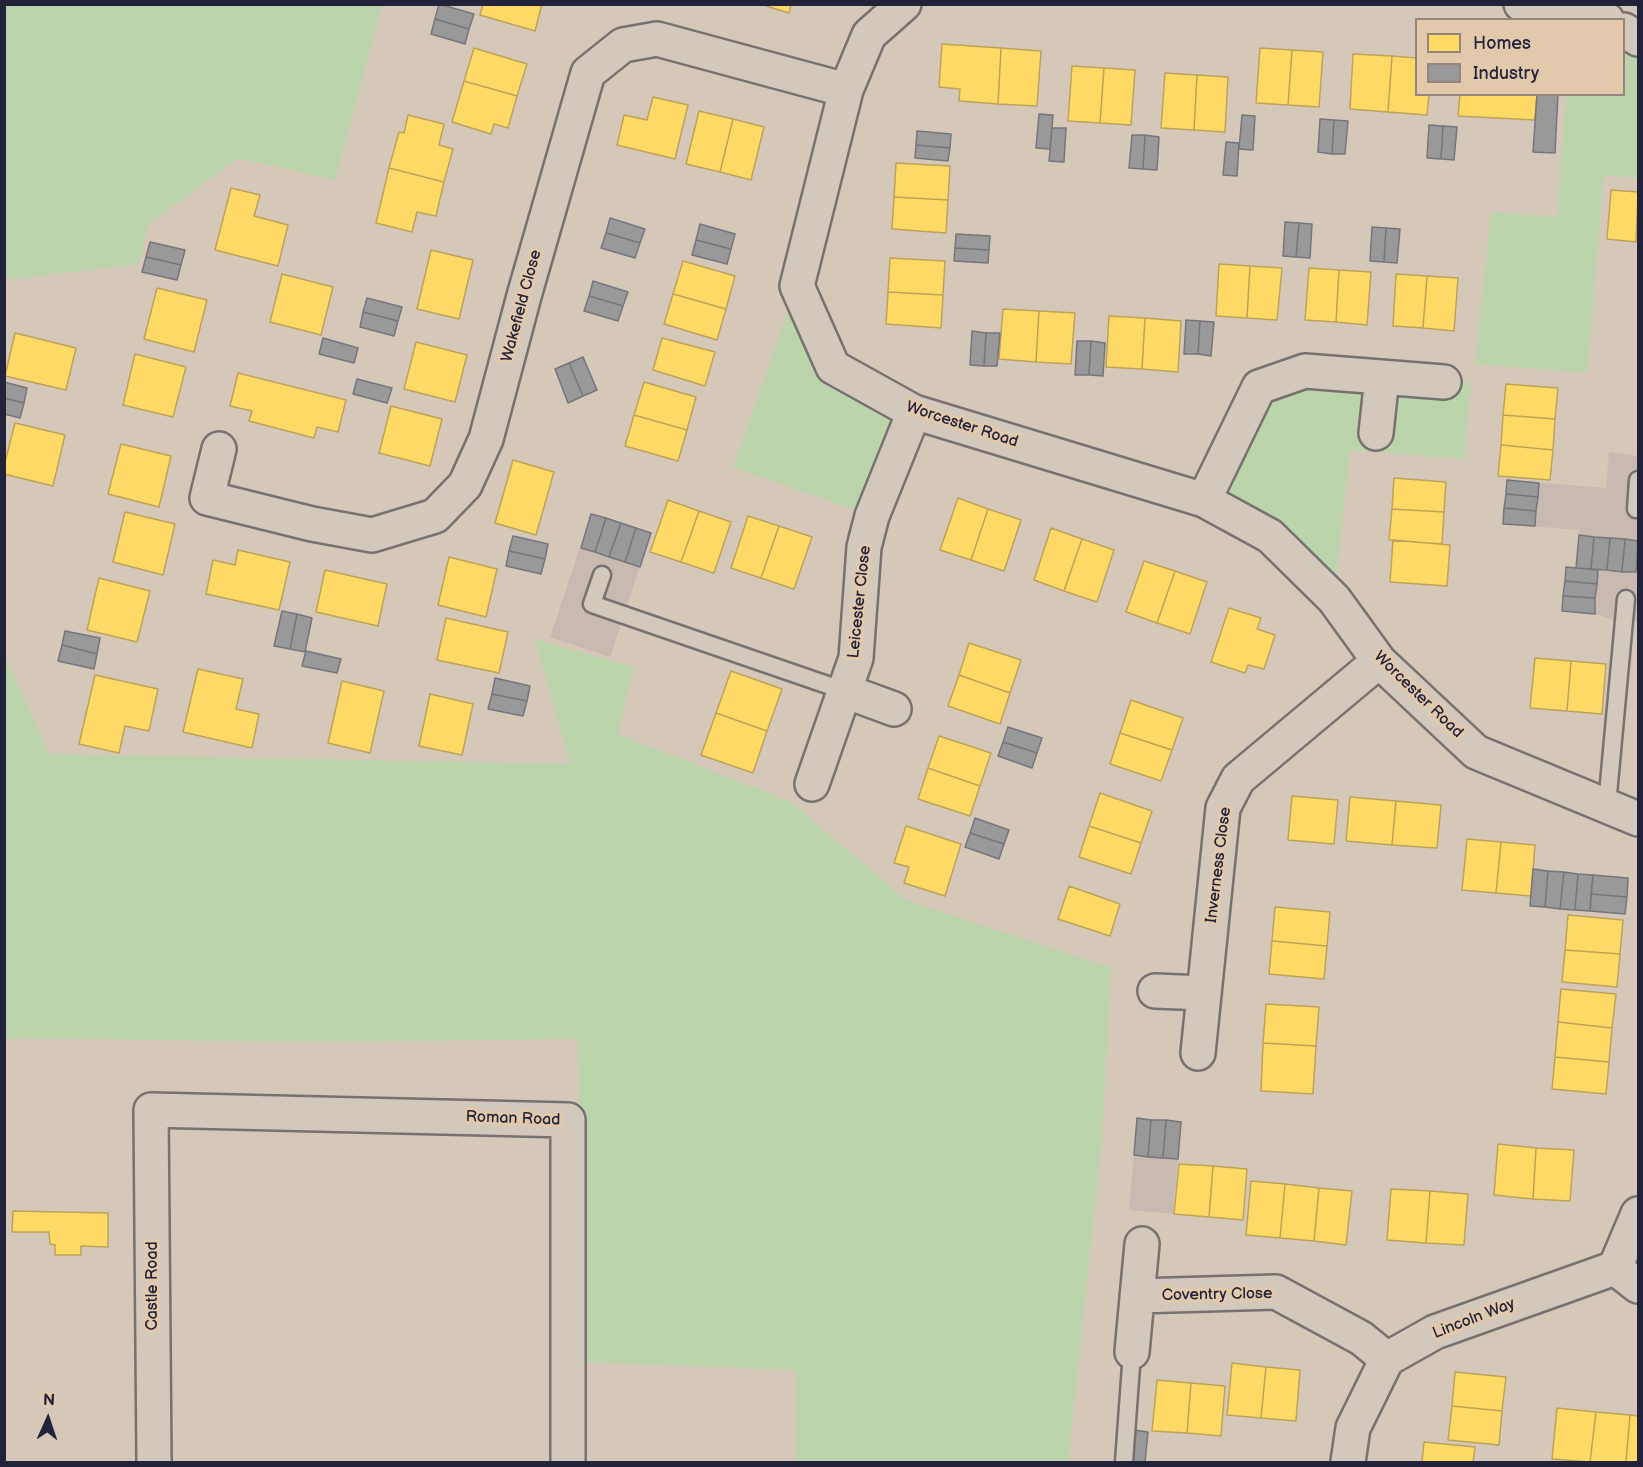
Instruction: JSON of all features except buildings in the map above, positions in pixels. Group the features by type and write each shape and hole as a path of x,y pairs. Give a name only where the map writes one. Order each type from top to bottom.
{"street":[{"name":"Worcester Road","path":"904,4 869,35 846,90 797,286 833,367 914,412 1204,500 1270,536 1334,599 1379,662 1476,752 1638,819"},
{"path":"1521,4 1573,9 1596,13 1604,18"},
{"path":"1625,31 1638,39"},
{"name":"Wakefield Close","path":"219,449 207,498 372,536 435,516 465,485 486,439 588,73 622,45 657,39 846,90"},
{"path":"1204,500 1259,387 1305,371 1444,382"},
{"path":"1376,433 1382,377"},
{"name":"Leicester Close","path":"812,784 856,658 864,547 872,516 914,412"},
{"name":"Inverness Close","path":"1198,1053 1223,808 1238,779 1379,662"},
{"path":"845,691 894,709"},
{"path":"1155,991 1204,993"},
{"name":"Castle Road","path":"152,1110 154,1462"},
{"name":"Roman Road","path":"152,1110 568,1120 568,1462"},
{"name":"Lincoln Way","path":"1387,1359 1435,1332 1627,1277 1638,1214"},
{"name":"Coventry Close","path":"1132,1352 1142,1244"},
{"name":"Coventry Close","path":"1137,1296 1276,1292 1361,1338 1387,1359"},
{"path":"1348,1462 1353,1428 1387,1359"}],"lane":[{"path":"1636,509 1638,480"},
{"path":"602,575 592,604 845,691"},
{"path":"1607,805 1626,598"},
{"path":"1124,1462 1132,1352"}],"shaded area":[{"path":"1609,452 1638,456 1638,622 1562,611 1566,567 1576,568 1579,530 1503,524 1507,480 1606,488"},
{"path":"591,514 651,533 610,657 550,637"},
{"path":"1137,1118 1181,1122 1173,1214 1129,1210"}],"green space":[{"path":"4,5 382,5 335,180 238,158 148,225 139,264 5,280"},
{"path":"1625,31 1638,39 1638,178 1604,175 1587,373 1475,364 1491,212 1557,217 1566,96 1625,96"},
{"path":"797,286 833,367 914,412 872,516 733,467"},
{"path":"1471,383 1464,459 1350,450 1334,599 1204,500 1259,387"},
{"path":"535,639 634,667 618,734 791,802 906,900 1111,968 1102,1138 1068,1462 796,1462 796,1370 584,1362 578,1039 314,1042 5,1038 4,653 49,754 570,764"}]}
